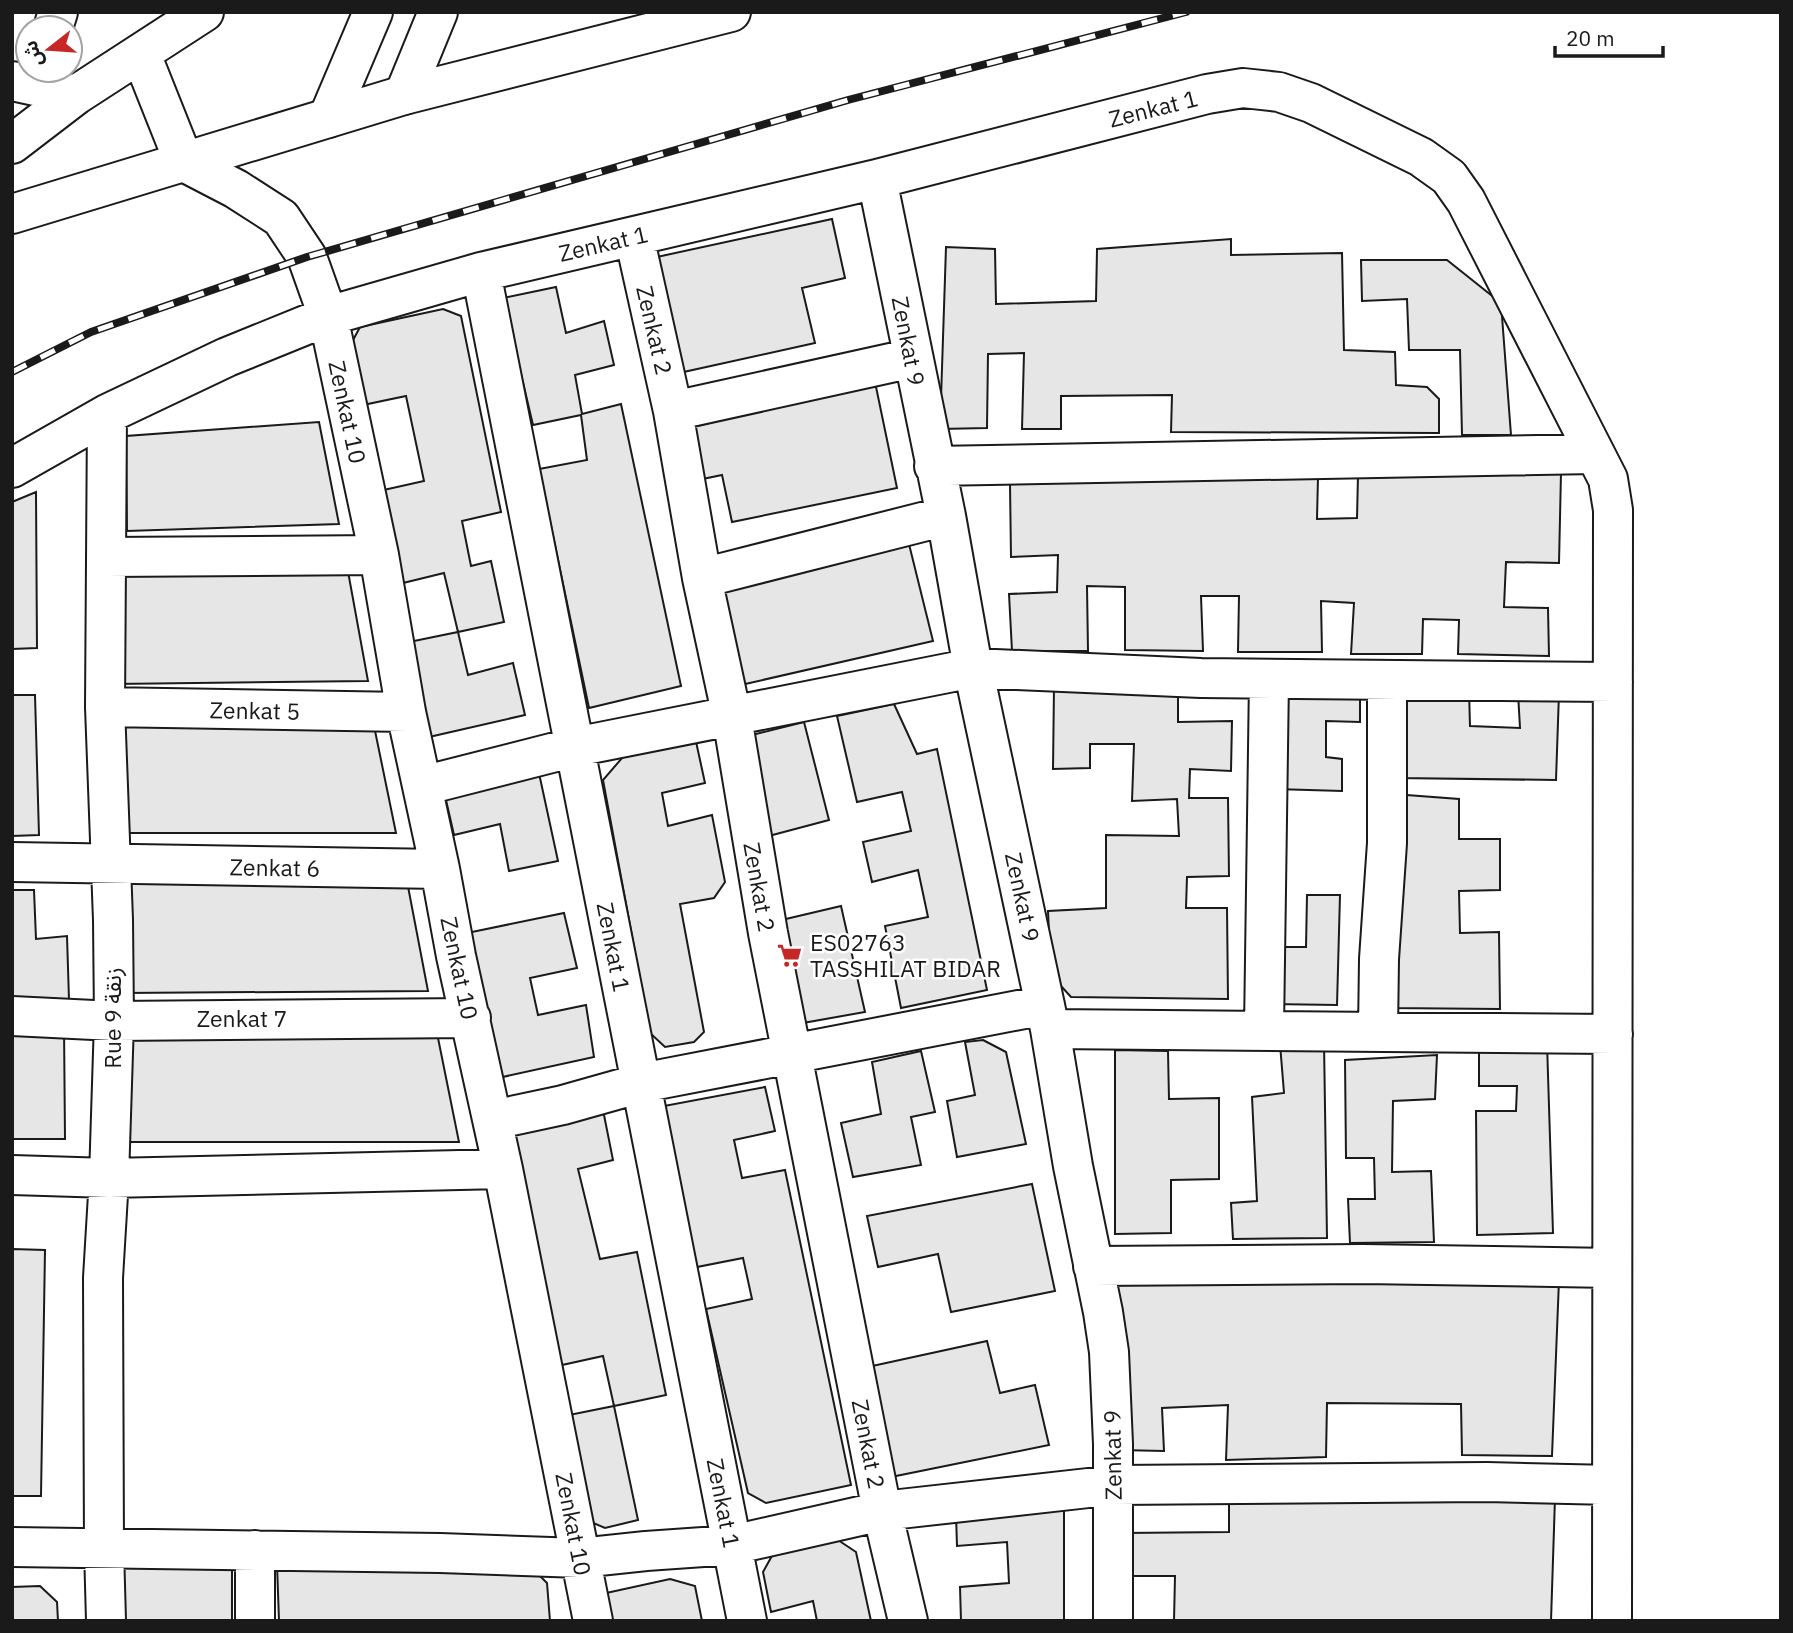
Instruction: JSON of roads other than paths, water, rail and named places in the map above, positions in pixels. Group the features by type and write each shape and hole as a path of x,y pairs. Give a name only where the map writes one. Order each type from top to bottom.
{"street":[{"path":"12,144 76,94 204,12"},
{"path":"328,118 373,12"},
{"path":"404,95 438,12"},
{"path":"12,214 404,95 731,12"},
{"path":"141,54 184,162"},
{"path":"44,84 76,94"},
{"name":"Zenkat 1","path":"12,468 107,414 227,357 328,316 481,272 877,179 1231,90 1243,88 1279,92 1311,103 1421,157 1450,177 1466,201 1608,479 1613,510 1612,1621"},
{"name":"Zenkat 10","path":"184,162 236,189 281,218 307,257 328,316 379,555 406,712 493,1120 593,1621"},
{"name":"Zenkat 9","path":"877,179 946,516 973,668 1048,1017 1103,1311 1109,1352 1115,1485 1113,1621"},
{"name":"Zenkat 2","path":"634,236 673,411 702,578 732,717 768,933 882,1511 908,1621"},
{"name":"Zenkat 1","path":"481,272 747,1621"},
{"path":"673,411 912,358"},
{"name":"Rue 9 زنقة","path":"106,1621 103,1278 114,1021 105,707 107,414"},
{"path":"934,466 1595,454"},
{"path":"702,578 946,516"},
{"path":"106,557 379,555"},
{"path":"422,786 575,747 973,668 1269,679 1613,682"},
{"path":"1265,1030 1269,679"},
{"path":"1378,1032 1379,959 1387,843 1387,680"},
{"name":"Zenkat 5","path":"105,707 406,712"},
{"name":"Zenkat 6","path":"12,862 440,869"},
{"name":"Zenkat 7","path":"12,1016 114,1021 471,1018"},
{"path":"493,1120 563,1105 641,1083 792,1054 1048,1017 1265,1030 1613,1034"},
{"path":"12,1175 109,1178 503,1169"},
{"path":"1093,1266 1363,1264 1612,1268"},
{"path":"12,1547 440,1553 580,1558 732,1545 882,1511 1115,1485 1474,1482 1612,1485"},
{"path":"255,1550 256,1621"}],"railway":[{"path":"12,372 91,332 307,257 848,100 1186,12"}],"place":[{"name":"ES02763 TASSHILAT BIDAR","path":"790,955"}]}
